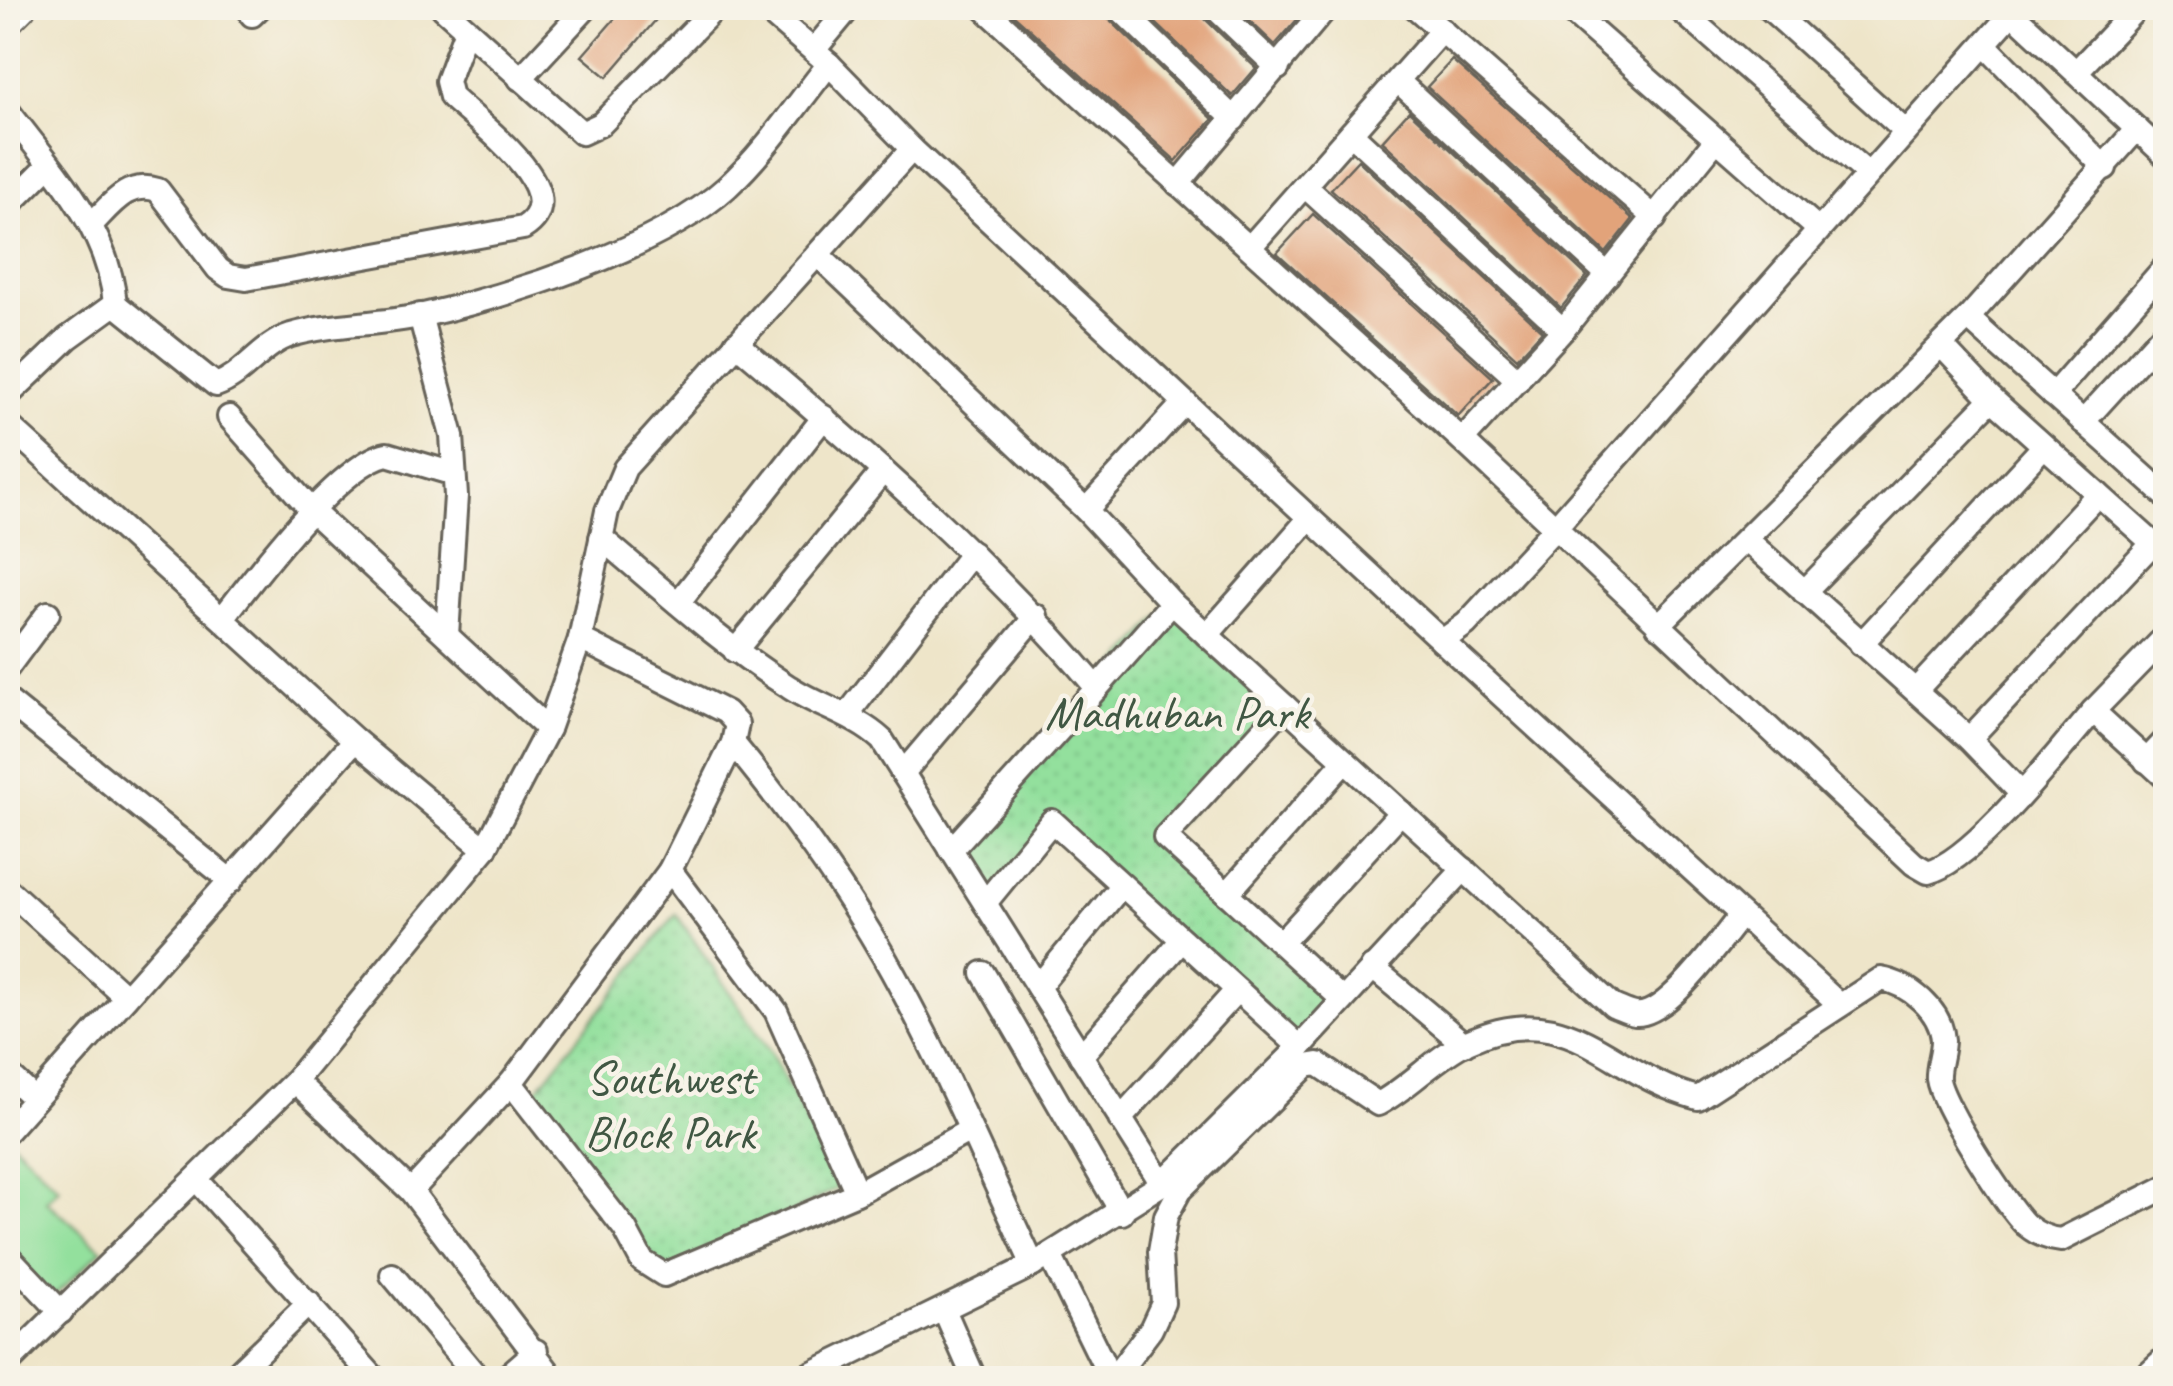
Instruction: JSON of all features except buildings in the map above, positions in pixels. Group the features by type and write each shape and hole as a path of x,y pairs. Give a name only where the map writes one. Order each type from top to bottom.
{"street":[{"path":"8,21 21,8"},
{"path":"443,8 574,127 592,132 715,8"},
{"path":"520,79 586,8"},
{"path":"764,8 822,57 912,149 1183,404 1840,1004"},
{"path":"8,111 91,225 106,254 115,304 216,385 227,382 271,343 291,335 420,315 495,298 569,272 696,210 741,173 822,57 849,8"},
{"path":"984,8 1251,246 1914,864 1928,872 1947,867 2166,636"},
{"path":"1119,8 1234,119"},
{"path":"1215,8 1278,68"},
{"path":"1178,184 1325,8"},
{"path":"1416,8 1654,218"},
{"path":"1567,8 1817,228"},
{"path":"1678,8 1868,174"},
{"path":"1769,8 1906,132"},
{"path":"2076,72 2137,8"},
{"path":"1442,641 1466,624 1553,530 1817,228 1985,45 2009,10 2166,156"},
{"path":"91,225 126,190 146,186 158,190 218,269 228,276 246,279 523,228 537,220 542,206 540,190 524,166 451,97 449,70 466,30"},
{"path":"1251,246 1442,30"},
{"path":"1985,45 2105,168"},
{"path":"1398,81 1608,276"},
{"path":"1658,626 1968,318 2137,129"},
{"path":"1351,133 1563,330"},
{"path":"1462,440 1563,330 1716,140"},
{"path":"8,1363 296,1081 485,849 548,729 580,639 601,538 614,490 625,468 912,149"},
{"path":"8,206 49,164"},
{"path":"1306,186 1518,380"},
{"path":"818,255 1086,510 1172,603 1613,1006 1636,1014 1654,1010 1672,997 1741,915"},
{"path":"2054,395 2166,266"},
{"path":"8,396 68,338 115,304"},
{"path":"420,315 447,409 454,474 446,635"},
{"path":"1968,318 2083,422 2161,482"},
{"path":"2083,422 2166,331"},
{"path":"736,343 824,417 972,553 1036,616 1098,688"},
{"path":"1940,344 2043,447 2159,549 1968,739"},
{"path":"1804,592 1992,399"},
{"path":"1086,510 1183,404"},
{"path":"678,603 824,417"},
{"path":"230,418 314,512 548,729"},
{"path":"8,425 356,740 485,849"},
{"path":"1861,644 2043,447"},
{"path":"223,618 359,465 376,456 402,457 454,474"},
{"path":"736,651 883,471"},
{"path":"1916,690 2098,494"},
{"path":"1207,635 1309,520"},
{"path":"601,538 736,651 812,701 847,715 882,740 1162,1184"},
{"path":"1746,539 1916,690 2021,793"},
{"path":"847,715 972,553"},
{"path":"951,850 1172,603"},
{"path":"8,667 48,612"},
{"path":"904,773 1036,616"},
{"path":"410,1190 510,1083 670,870 733,743 736,724 726,712 580,639"},
{"path":"8,700 230,881"},
{"path":"1285,706 1166,837 1343,1000"},
{"path":"2093,711 2166,778"},
{"path":"8,1130 356,740"},
{"path":"2146,760 2166,740"},
{"path":"733,743 803,832 860,916 938,1059 970,1130 1108,1371 1151,1329 1162,1303 1160,1252 1166,1216 1180,1190 1286,1081 1306,1066 1318,1064 1378,1104 1464,1044 1522,1028 1551,1027 1653,1082 1698,1098 1882,979 1898,982 1921,999 1943,1038 1938,1078 1946,1102 2006,1200 2026,1224 2046,1238 2061,1240 2166,1187"},
{"path":"1227,894 1345,760"},
{"path":"1282,944 1401,812"},
{"path":"985,903 1052,821 1300,1047"},
{"path":"802,1378 846,1369 1042,1260 1162,1184 1300,1047 1464,869"},
{"path":"670,870 776,1011 857,1193"},
{"path":"1038,987 1122,884"},
{"path":"8,890 126,997"},
{"path":"1081,1056 1182,940"},
{"path":"1372,967 1464,1044"},
{"path":"983,974 1122,1212"},
{"path":"1120,1118 1237,990"},
{"path":"8,1074 35,1099"},
{"path":"296,1081 410,1190 553,1378"},
{"path":"510,1083 626,1230 642,1261 664,1275 857,1193 970,1130"},
{"path":"198,1181 374,1378"},
{"path":"8,1256 62,1312"},
{"path":"392,1275 478,1378"},
{"path":"232,1378 309,1302"},
{"path":"945,1312 974,1378"},
{"path":"505,1378 536,1351"},
{"path":"2143,1378 2166,1357"}],"green space":[{"name":"Madhuban Park","path":"1172,603 1285,706 1166,837 1343,1000 1300,1047 1053,821 985,903 951,850"},
{"name":"Southwest Block Park","path":"676,914 769,1050 841,1186 668,1282 525,1105"},
{"path":"11,1141 59,1188 46,1201 102,1250 50,1300 8,1257"}]}
